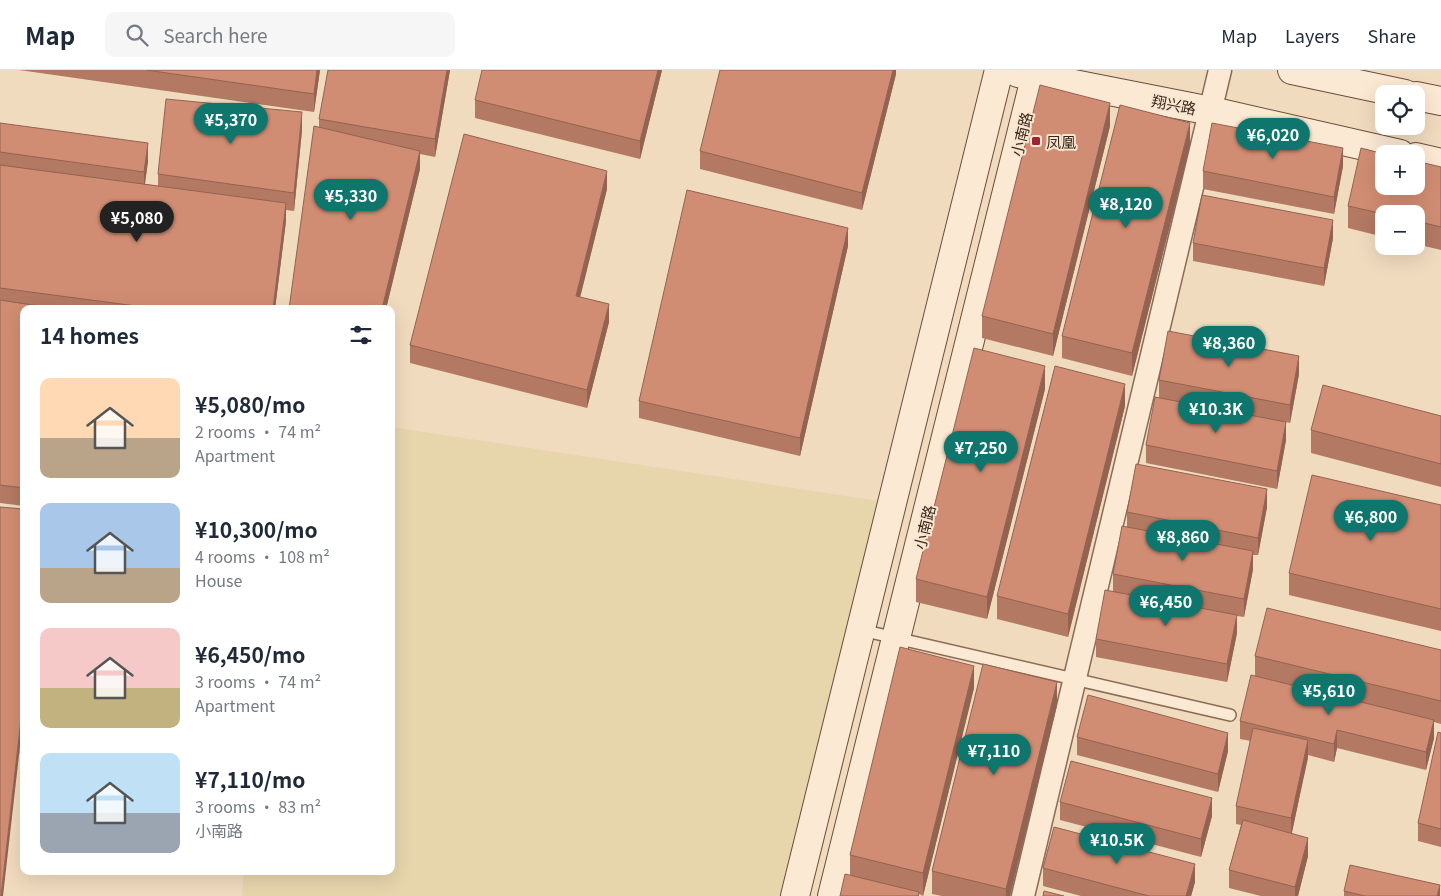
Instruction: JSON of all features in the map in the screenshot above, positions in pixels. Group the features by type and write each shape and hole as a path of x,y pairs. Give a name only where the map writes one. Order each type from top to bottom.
{"main road":[{"path":"795,896 1000,70"},
{"name":"翔兴路","path":"1007,70 1036,73 1375,148"},
{"path":"1292,70 1375,88"},
{"name":"小南路","path":"832,896 1036,73"},
{"path":"1425,98 1441,101"},
{"path":"1425,159 1441,163"}],"street":[{"path":"1023,896 1220,70"}],"lane":[{"path":"861,630 1230,715"}],"shaded area":[{"path":"395,428 892,503 795,896 242,896 244,875 395,875"}],"building":[{"path":"146,70 317,70 314,94"},
{"path":"328,70 447,70 435,139 319,119"},
{"path":"482,70 658,70 640,141 475,100"},
{"path":"720,70 893,70 862,193 700,151"},
{"path":"1040,85 1110,103 1053,334 982,316"},
{"path":"166,99 302,112 294,193 158,174"},
{"path":"1120,105 1190,123 1132,353 1062,336"},
{"path":"0,123 148,143 144,172 0,152"},
{"path":"1212,123 1343,148 1334,197 1203,171"},
{"path":"314,126 420,151 383,305 290,305"},
{"path":"464,134 607,171 576,296 609,304 587,390 410,345"},
{"path":"1361,148 1375,152 1375,195 1425,195 1425,163 1441,167 1441,227 1425,223 1425,205 1375,205 1375,212 1348,206"},
{"path":"0,165 286,203 273,305 129,305 0,288"},
{"path":"687,190 848,228 800,438 639,401"},
{"path":"1202,195 1333,220 1324,268 1193,243"},
{"path":"0,300 32,305 20,305 20,488 0,485"},
{"path":"1168,331 1299,356 1290,405 1159,380"},
{"path":"974,348 1045,366 987,597 916,579"},
{"path":"1055,366 1125,384 1068,614 997,596"},
{"path":"1323,385 1441,416 1441,464 1311,430"},
{"path":"1155,397 1286,422 1277,471 1146,445"},
{"path":"1136,464 1267,489 1258,538 1127,512"},
{"path":"1312,475 1441,505 1441,609 1289,573"},
{"path":"0,507 20,509 20,728 0,896"},
{"path":"1122,526 1253,551 1244,599 1113,574"},
{"path":"1105,590 1237,615 1227,664 1096,639"},
{"path":"1267,608 1441,650 1441,701 1255,656"},
{"path":"900,647 974,666 923,873 850,855"},
{"path":"983,664 1057,682 1006,889 932,871"},
{"path":"1251,675 1434,720 1426,752 1337,730 1334,744 1240,721"},
{"path":"1088,695 1228,733 1218,774 1077,737"},
{"path":"1253,728 1308,740 1291,818 1236,806"},
{"path":"1438,732 1441,733 1441,829 1418,823"},
{"path":"1071,761 1212,798 1201,839 1060,802"},
{"path":"1243,820 1308,838 1295,887 1229,870"},
{"path":"1054,827 1195,864 1186,896 1149,896 1043,868"},
{"path":"1350,865 1440,885 1437,896 1365,896 1344,891"},
{"path":"845,874 919,892 918,896 840,896"},
{"path":"1044,891 1064,896 1043,896"}],"place":[{"name":"凤凰","path":"1036,141"}]}
